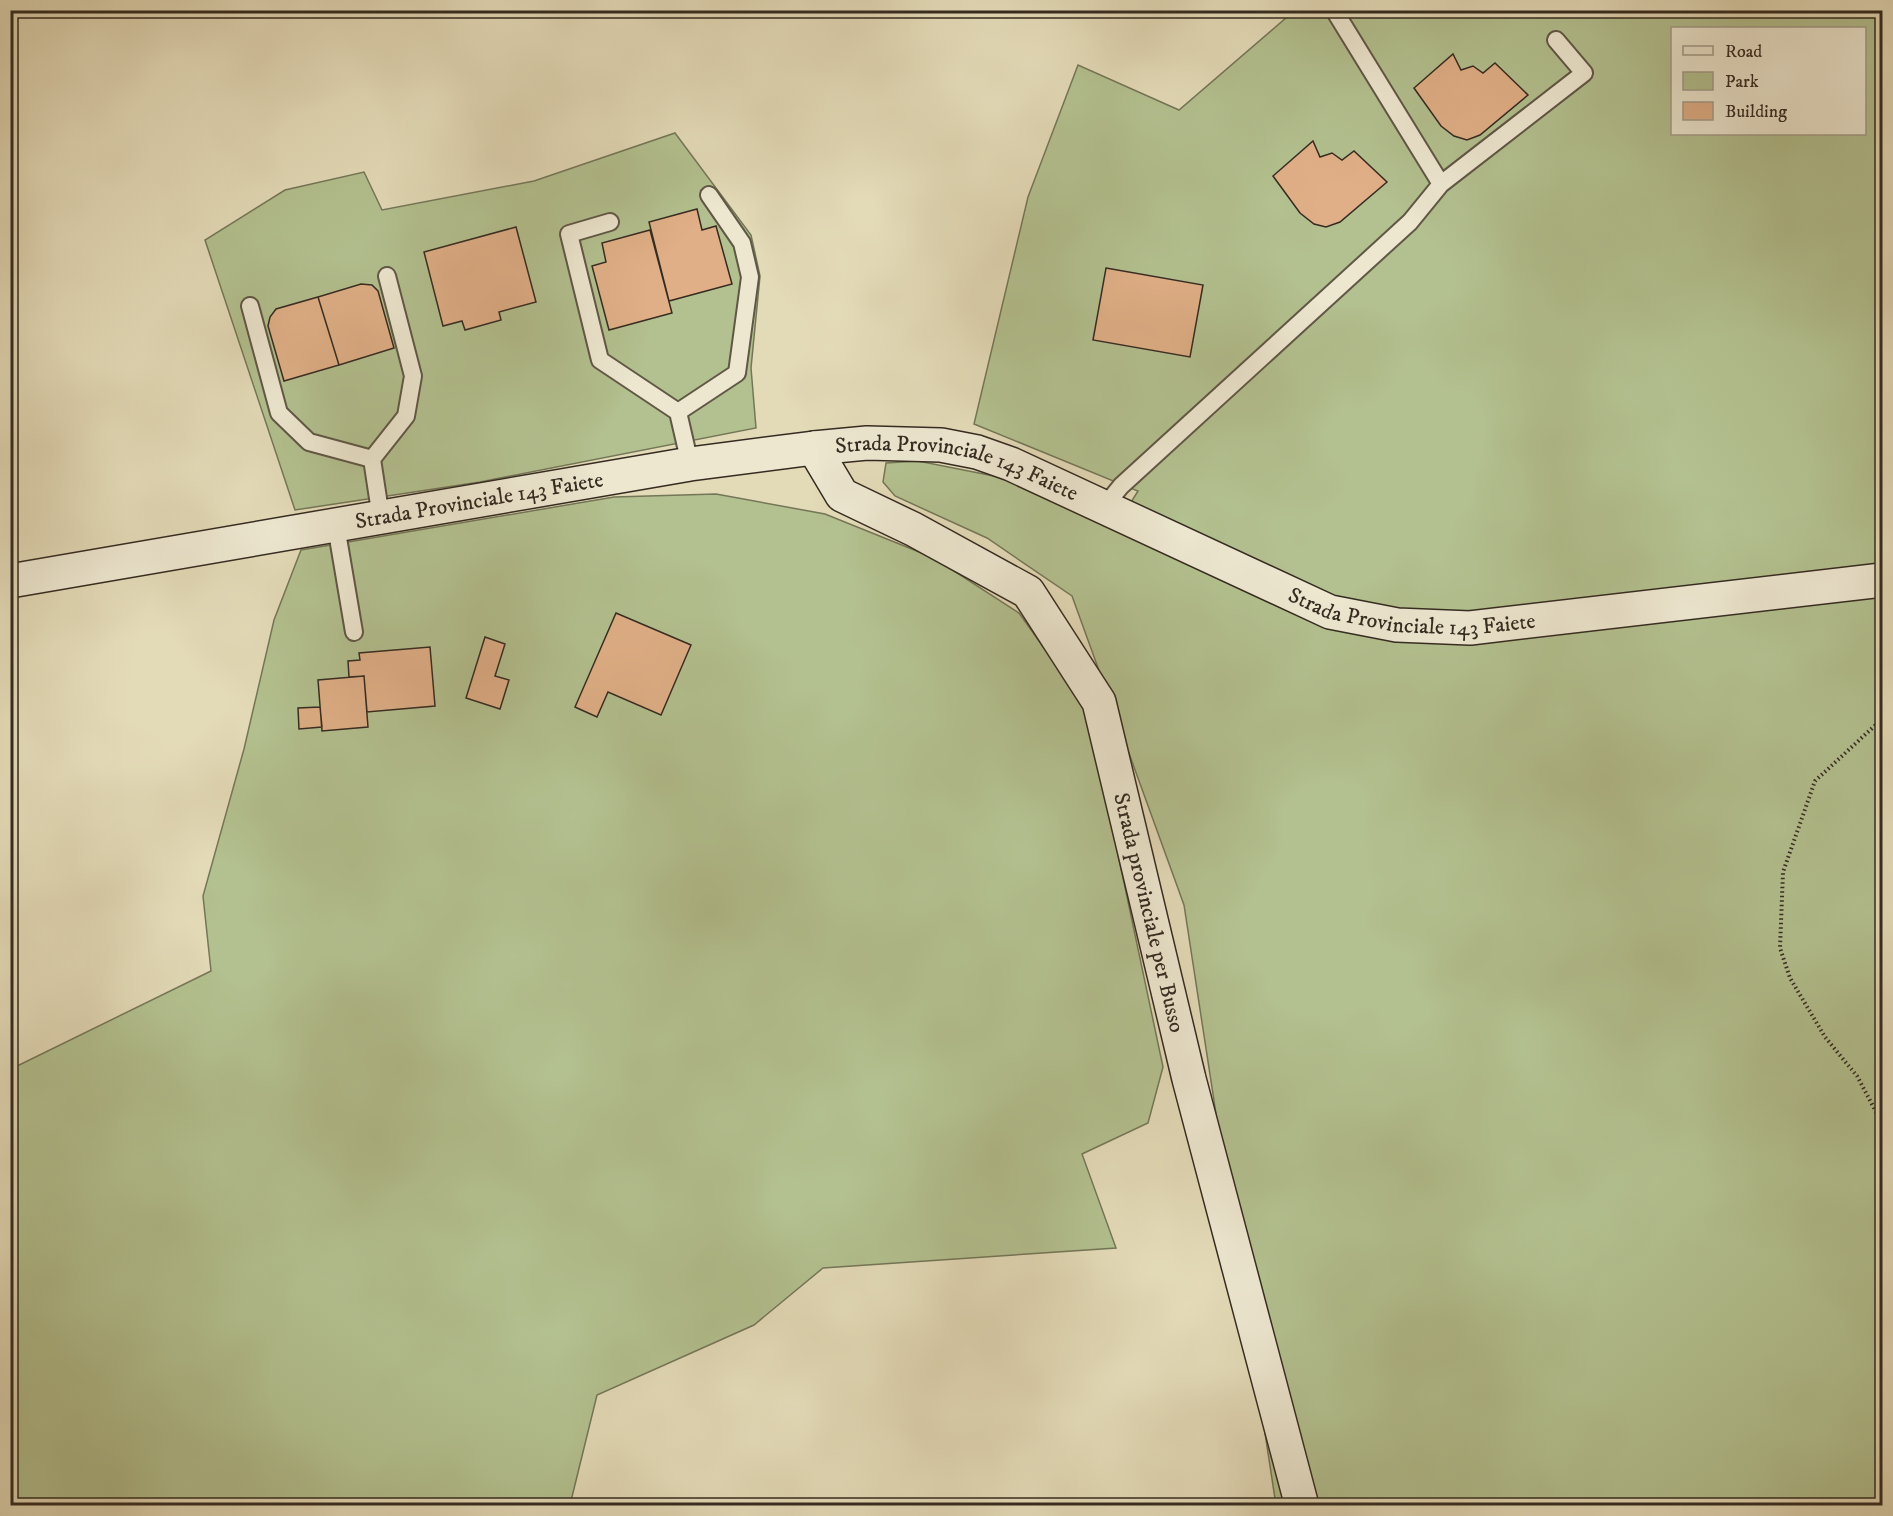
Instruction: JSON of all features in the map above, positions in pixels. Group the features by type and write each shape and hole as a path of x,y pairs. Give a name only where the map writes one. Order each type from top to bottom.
{"main road":[{"name":"Strada Provinciale 143 Faiete","path":"10,581 690,464 867,443 941,445 977,452 1011,464 1330,612 1397,625 1470,628 1882,580"},
{"name":"Strada provinciale per Busso","path":"814,448 842,495 913,529 1028,592 1099,702 1189,1079 1302,1506"}],"lane":[{"path":"1334,10 1441,184"},
{"path":"1104,507 1121,486 1410,222 1441,184 1584,73 1556,40"},
{"path":"678,412 737,373 750,277 742,243 709,195"},
{"path":"610,222 569,234 600,360 678,412 690,464"},
{"path":"381,518 372,459 406,416 413,376 387,276"},
{"path":"250,306 279,413 309,442 372,459"},
{"path":"336,526 354,632"}],"path":[{"path":"1882,719 1815,781 1783,872 1780,948 1790,978 1825,1036 1857,1076 1882,1123"}],"green space":[{"path":"1294,11 1882,11 1882,1505 1276,1505 1184,905 1072,596 987,538 895,496 883,482 886,463 918,461 999,477 1115,528 1138,491 974,424 1028,197 1078,65 1179,110"},
{"path":"675,133 751,235 760,276 751,368 756,428 480,482 295,510 205,240 285,190 364,172 382,210 534,181"},
{"path":"716,494 825,514 934,558 1019,613 1087,708 1163,1067 1148,1123 1082,1154 1116,1248 823,1268 754,1325 597,1395 570,1505 11,1506 11,1069 211,971 203,896 244,749 274,620 301,550 614,497"}],"building":[{"path":"1453,54 1461,70 1473,66 1483,73 1495,63 1528,95 1480,135 1467,140 1454,136 1441,126 1414,88"},
{"path":"1313,141 1320,157 1332,153 1342,160 1354,151 1387,182 1340,222 1326,227 1314,224 1300,213 1273,176"},
{"path":"697,209 702,230 716,226 732,284 669,301 649,222"},
{"path":"516,227 536,302 499,312 501,320 465,330 462,321 443,326 424,252"},
{"path":"650,230 672,313 609,330 592,266 606,262 602,243"},
{"path":"1106,268 1203,285 1190,357 1093,340"},
{"path":"361,284 372,285 378,291 394,348 339,365 318,297"},
{"path":"318,297 339,365 284,381 268,326 270,317 276,309"},
{"path":"616,613 691,645 661,715 608,692 597,717 575,707"},
{"path":"485,637 505,644 495,676 509,680 500,709 466,698"},
{"path":"430,647 435,706 367,712 364,676 349,677 348,661 360,660 359,653"},
{"path":"364,676 368,727 322,731 318,680"},
{"path":"320,707 322,727 299,729 298,708"}]}
